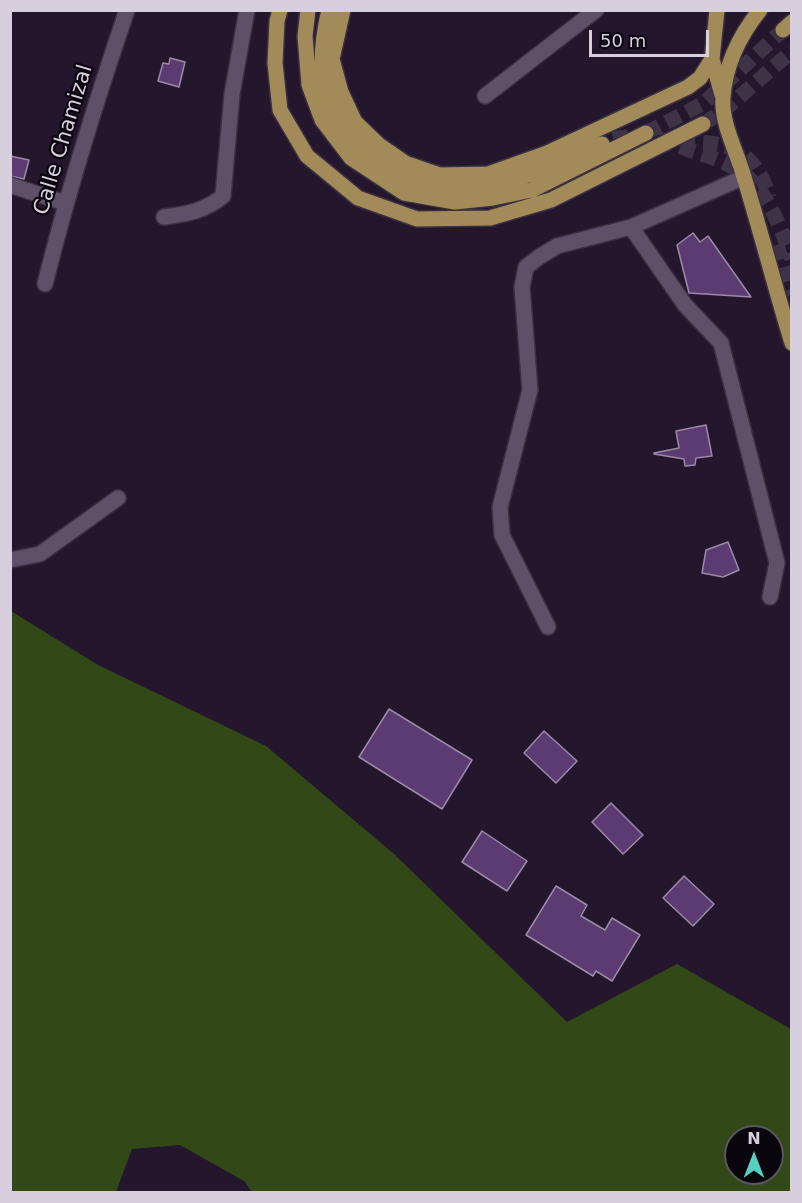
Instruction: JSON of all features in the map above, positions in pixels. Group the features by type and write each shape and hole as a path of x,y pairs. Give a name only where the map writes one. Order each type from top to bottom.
{"main road":[{"path":"280,10 277,21 275,63 280,110 307,156 358,198 417,219 490,218 551,200 703,124"},
{"path":"308,10 305,36 309,85 322,120 351,158 404,193 455,202 493,198 532,190 646,133"},
{"path":"329,10 321,55 325,88 338,119 355,142 381,163 415,182 448,189 483,187 520,180 613,139"},
{"path":"343,10 332,59 341,92 356,122 379,145 405,163 440,175 488,174 547,153 688,87 700,78 712,59"},
{"path":"717,10 712,59 723,98 726,120 792,344"},
{"path":"723,98 731,60 742,36 760,10"},
{"path":"648,151 680,143"}],"street":[{"name":"Calle Chamizal","path":"45,284 65,203 126,10"},
{"path":"164,217 192,214 211,206 223,196 232,94 247,10"},
{"path":"484,96 596,10"},
{"path":"548,627 502,535 500,507 530,390 522,287 526,267 557,246 631,227 744,177"},
{"path":"10,185 65,203"},
{"path":"631,227 685,305 721,343 777,563 770,597"},
{"path":"10,560 40,554 118,498"}],"green space":[{"path":"11,611 98,665 266,746 394,854 567,1022 677,964 791,1029 791,1192 252,1192 244,1181 180,1145 132,1149 116,1192 11,1192"}],"building":[{"path":"170,58 185,62 179,87 158,81 163,63 169,64"},
{"path":"10,156 29,160 24,179 10,176"},
{"path":"693,233 700,242 708,236 751,297 689,293 677,245"},
{"path":"706,425 712,456 696,458 695,465 685,466 684,459 654,454 679,448 676,431"},
{"path":"728,542 739,570 723,577 702,573 706,550"},
{"path":"389,709 472,760 442,809 359,757"},
{"path":"544,731 577,761 556,783 524,753"},
{"path":"611,803 643,835 623,854 592,822"},
{"path":"482,831 527,861 507,891 462,862"},
{"path":"684,876 714,904 693,926 663,898"},
{"path":"556,886 587,905 581,916 605,930 612,918 640,935 612,981 596,971 593,976 526,935"}],"tunnel":[{"path":"646,133 704,103 783,30"},
{"path":"703,124 722,112 792,51"},
{"path":"613,139 635,136 660,140 718,160 744,174 767,201 792,259"},
{"path":"680,143 711,143 737,151 756,168 769,197"},
{"path":"777,245 792,295"}]}
